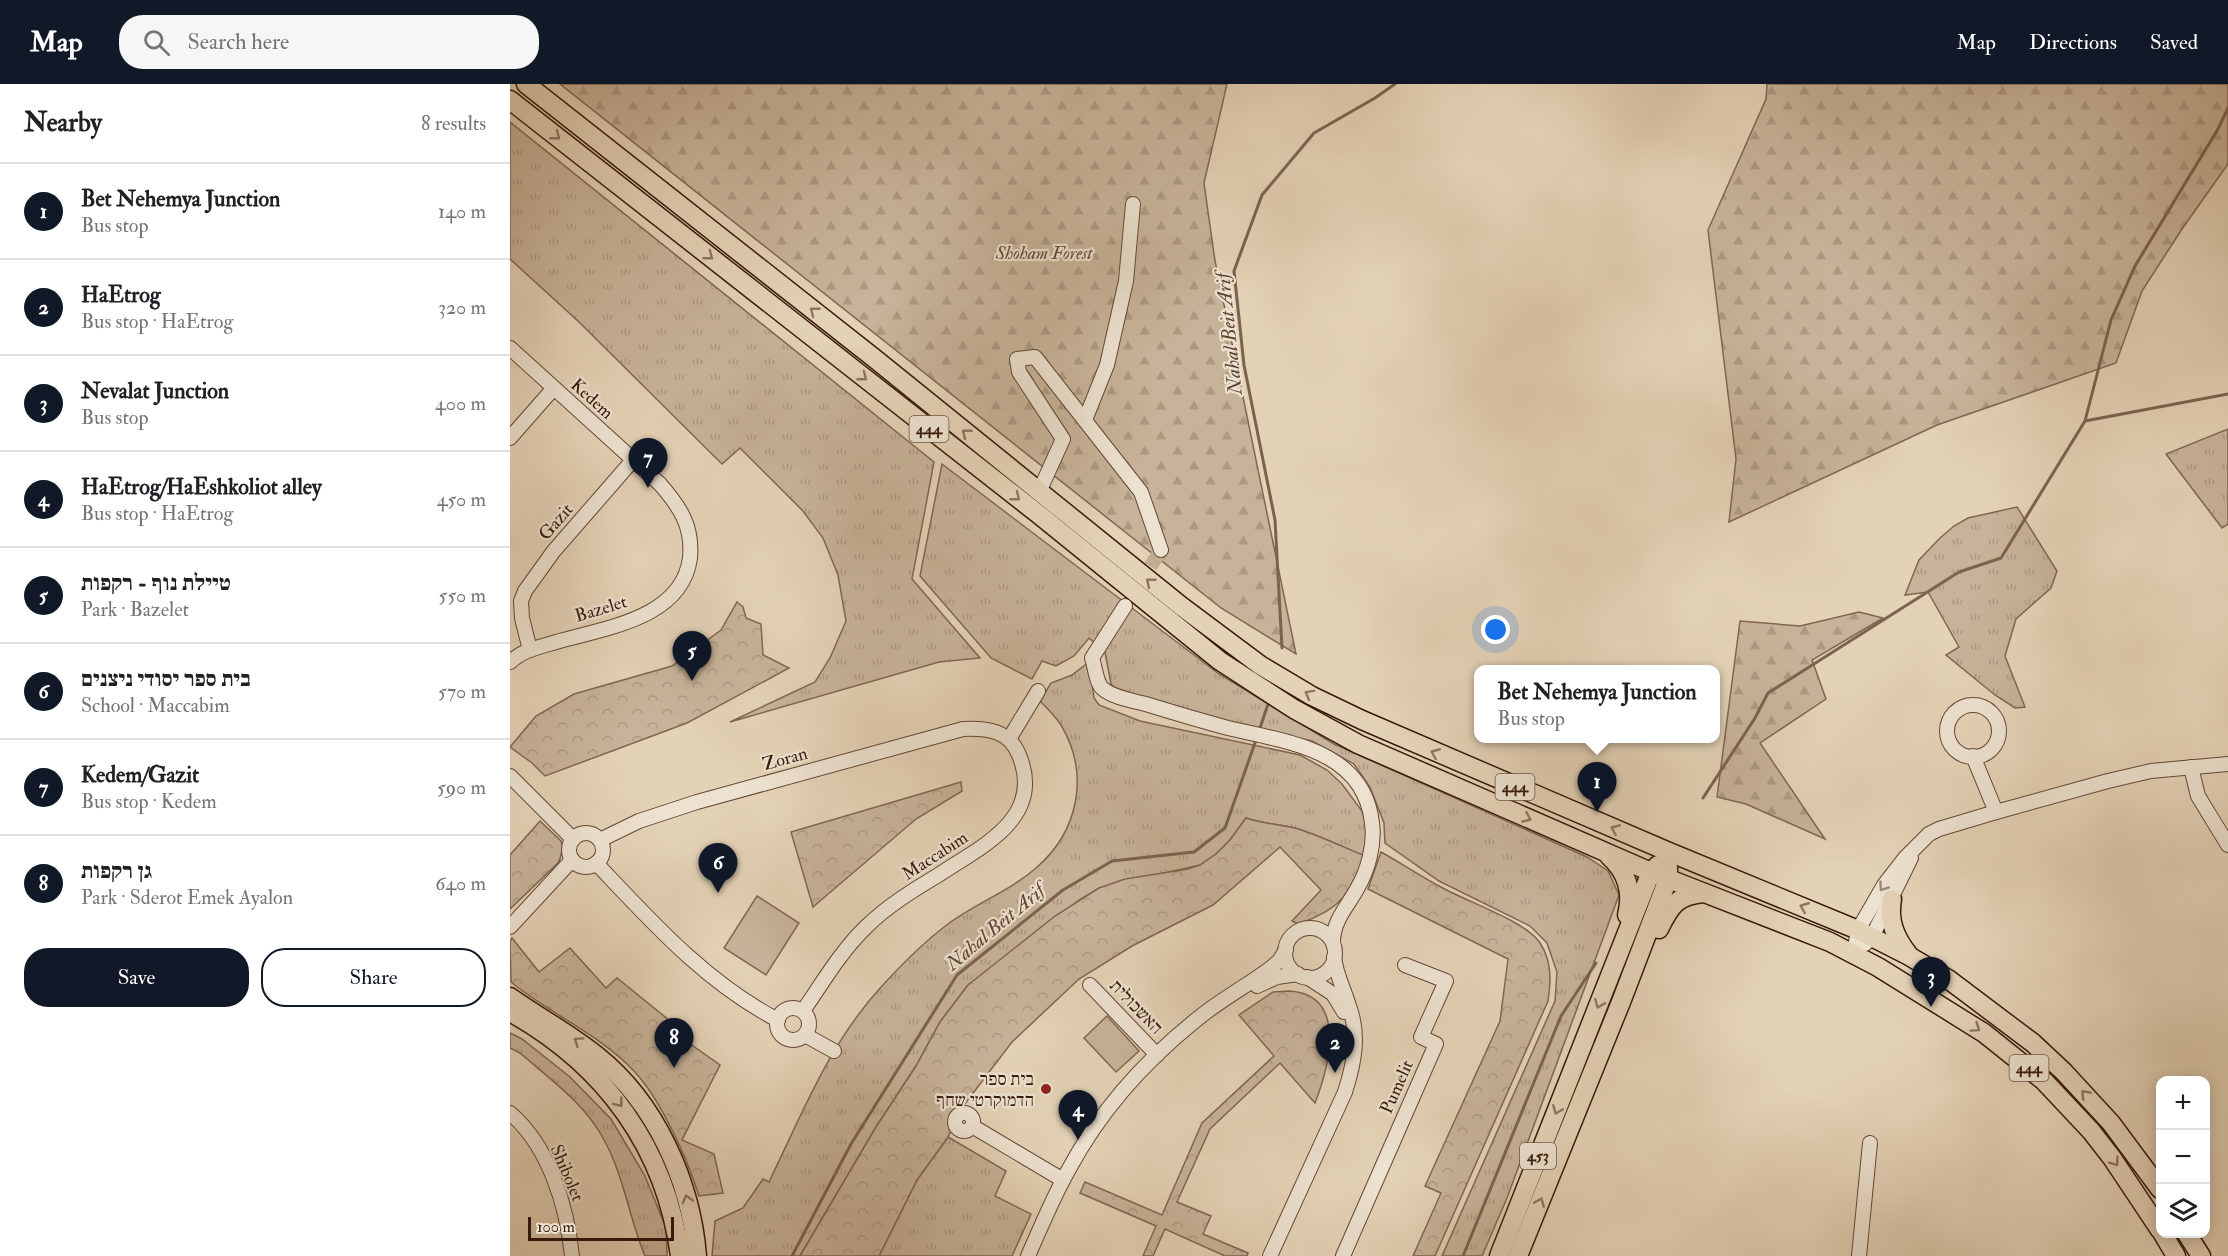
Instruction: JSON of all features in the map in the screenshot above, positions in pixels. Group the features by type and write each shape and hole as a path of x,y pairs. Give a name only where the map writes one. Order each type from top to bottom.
{"main road":[{"name":"444","path":"526,84 874,358 1224,640 1260,665 1312,696 1417,745 1865,933 1909,956 1948,979 1988,1007 2041,1050 2111,1123 2156,1185"},
{"name":"444","path":"510,100 1228,667 1294,709 1348,739 1660,875 1854,954 1965,1021 2044,1081 2112,1158 2156,1223"},
{"path":"1601,849 1619,866 1628,885 1630,896 1614,966"},
{"name":"453","path":"1518,1256 1621,1002 1669,852"},
{"name":"453","path":"1498,1256 1614,966 1660,875"},
{"path":"1621,1002 1673,904 1680,898 1706,893"},
{"path":"1892,900 1893,930 1909,956"},
{"path":"510,997 598,1056 619,1076 638,1100 660,1133 679,1174 691,1216 698,1256"},
{"path":"510,1012 584,1065 624,1110 644,1142 662,1180 674,1220 680,1256"},
{"name":"444","path":"2166,1238 2176,1256"},
{"path":"2190,1238 2201,1256"}],"street":[{"path":"1085,420 1107,365 1126,281 1133,204"},
{"name":"Kedem","path":"510,348 673,499 684,517 692,540 688,570"},
{"path":"1039,492 1063,439 1019,372 1017,359 1035,357 1141,492 1161,550"},
{"path":"510,438 553,388"},
{"name":"Gazit","path":"530,650 522,618 521,601 525,591 554,552 633,460"},
{"name":"Bazelet","path":"510,662 530,650 634,620 662,605 681,586 688,570"},
{"path":"1125,606 1092,658 1099,684 1109,693 1225,727 1315,750 1342,766 1352,776 1368,806 1372,824 1372,843 1367,867 1357,891 1337,922 1333,942 1338,977 1355,1030 1356,1046 1352,1071 1345,1092 1270,1256"},
{"path":"1009,739 1038,691"},
{"name":"Zoran","path":"600,840 639,821 697,802 963,729 984,728 997,731 1009,739"},
{"name":"Maccabim","path":"803,1011 835,964 866,927 912,891 979,850 999,835 1012,821 1026,787 1023,764 1016,746 1009,739"},
{"path":"1972,756 1996,812"},
{"path":"1854,954 1884,885 1929,834 1996,812 2108,781 2151,771 2228,764"},
{"path":"2191,767 2198,796 2228,845"},
{"path":"510,776 573,839"},
{"path":"584,833 596,836 600,840 603,853 596,863 587,867 572,860 569,849 573,839 584,833"},
{"path":"1865,933 1892,900 1915,848"},
{"path":"510,927 572,860"},
{"path":"596,863 653,922 716,980 742,1000 778,1020"},
{"path":"1028,1256 1079,1151 1104,1114 1156,1055 1215,1005 1279,961 1290,938 1296,933 1320,925 1342,911"},
{"path":"1310,928 1321,930 1333,942"},
{"path":"1264,1256 1336,1094 1347,1056 1348,1028 1343,1008 1326,988 1302,976 1288,965 1286,950"},
{"path":"1036,1256 1082,1161 1110,1118 1145,1076 1202,1024 1245,992 1277,977 1317,977 1326,972 1334,957"},
{"name":"Pumelit","path":"1343,1256 1436,1044 1421,1037 1446,981 1405,965"},
{"name":"האשכולית","path":"1089,985 1156,1055"},
{"path":"793,1008 803,1011 810,1022 805,1035 796,1040 785,1038 777,1028 782,1012 793,1008"},
{"path":"805,1035 834,1051"},
{"name":"Shibolet","path":"510,1113 531,1137 558,1190 566,1216 572,1256"},
{"path":"972,1126 1063,1180"},
{"path":"1859,1256 1870,1143"}],"green space":[{"name":"Shoham Forest","path":"560,84 1227,84 1204,183 1215,261 1296,654 1221,608"},
{"path":"1767,84 2228,84 2228,164 2142,291 2116,363 1937,425 1729,522 1736,459 1708,230 1766,99"},
{"path":"510,122 934,462 912,579 980,658 939,662 730,722 815,682 830,658 846,621 838,575 823,538 803,511 740,448 722,464 579,322 510,259"},
{"path":"2228,429 2228,524 2222,528 2166,454"},
{"path":"942,464 1219,674 1334,744 1587,857 1608,871 1619,895 1507,1198 1482,1256 1442,1256 1555,1001 1557,972 1547,943 1530,926 1439,881 1385,843 1384,823 1370,787 1354,764 1312,741 1125,698 1111,684 1105,652 1089,638 1074,656 1056,666 1042,661 1032,679 991,658 920,576"},
{"path":"2017,507 2057,571 2051,588 2016,619 2005,656 2025,707 2015,708 1995,695 1946,655 1959,647 1928,592 1905,595 1919,560 1954,526 1968,518"},
{"path":"737,602 743,607 746,618 761,624 763,655 789,668 687,723 545,776 510,747 536,716 574,694 672,666 721,630"},
{"path":"1859,612 1883,618 1812,660 1826,699 1760,743 1825,839 1746,804 1717,797 1740,621 1800,626"},
{"path":"1089,662 1094,698 1099,705 1140,721 1300,755 1327,770 1342,784 1362,811 1367,827 1365,856 1298,829 1246,818 1230,840 1200,865 1099,888 1079,900 968,985 940,1022 916,1066 876,1127 800,1256 712,1256 715,1221 743,1208 763,1179 769,1182 832,1055 847,1031 882,986 930,938 948,924 1036,868 1051,853 1062,837 1076,801 1075,763 1070,744 1061,725 1040,701 1051,683 1072,675"},
{"path":"961,782 962,791 916,819 813,907 791,832"},
{"path":"1246,818 1298,829 1365,856 1353,882 1341,900 1324,913 1298,924 1292,921 1321,890 1280,847 1213,905 1132,946 1079,979 1012,1042 964,1105 948,1137 917,1180 879,1256 800,1256 876,1127 916,1066 940,1022 968,985 1055,916 1099,888 1125,879 1200,865 1230,840"},
{"path":"540,821 561,841 563,848 559,862 510,909 510,855"},
{"path":"1381,852 1452,893 1522,927 1540,943 1547,957 1550,971 1548,1001 1435,1256 1413,1256 1441,1193 1425,1186 1500,1021 1508,959 1368,889"},
{"path":"757,896 799,923 766,975 724,948"},
{"path":"512,938 539,972 570,948 606,988 617,978 680,1029 679,1036 720,1065 682,1140 714,1154 723,1193 699,1196 672,1130 654,1097 634,1071 606,1046 511,982 510,941"},
{"path":"1290,991 1308,995 1320,1005 1327,1019 1330,1035 1329,1053 1315,1103 1280,1063 1210,1129 1177,1202 1211,1216 1203,1234 1248,1253 1247,1256 1225,1256 1165,1229 1153,1256 1143,1256 1156,1226 1080,1193 1085,1182 1162,1215 1202,1123 1274,1056 1239,1015 1273,992"},
{"path":"1107,1016 1139,1051 1116,1072 1084,1038"},
{"path":"510,1033 522,1039 570,1077 611,1119 645,1176 666,1228 667,1256 645,1256 616,1167 603,1138 595,1125 566,1092 520,1053 510,1048"},
{"path":"948,1137 1006,1171 995,1196 1031,1214 1012,1256 879,1256 917,1180"}],"waterway":[{"name":"Nahal Beit Arif","path":"1282,648 1275,520 1244,365 1234,271 1262,195 1314,133 1395,84"},
{"path":"1703,798 1755,718 1768,693 1959,572 2001,558 2085,421 2111,320 2135,266 2218,129 2228,108"},
{"path":"2085,421 2228,394"},
{"name":"Nahal Beit Arif","path":"1259,731 1268,704"},
{"name":"Nahal Beit Arif","path":"792,1256 851,1144 957,975 1063,890 1112,861 1194,852 1225,828 1256,740"},
{"path":"1463,1256 1561,1016 1596,963"}],"tunnel":[{"path":"1139,584 1161,550"}],"place":[{"name":"Kedem/Gazit","path":"648,488"},
{"name":"טיילת נוף - רקפות","path":"692,681"},
{"name":"Bet Nehemya Junction","path":"1597,812"},
{"name":"בית ספר יסודי ניצנים","path":"718,893"},
{"name":"Nevalat Junction","path":"1931,1007"},
{"name":"גן רקפות","path":"674,1068"},
{"name":"HaEtrog","path":"1335,1073"},
{"name":"בית ספר הדמוקרטי שחף","path":"1046,1089"},
{"name":"HaEtrog/HaEshkoliot alley","path":"1078,1140"}]}
